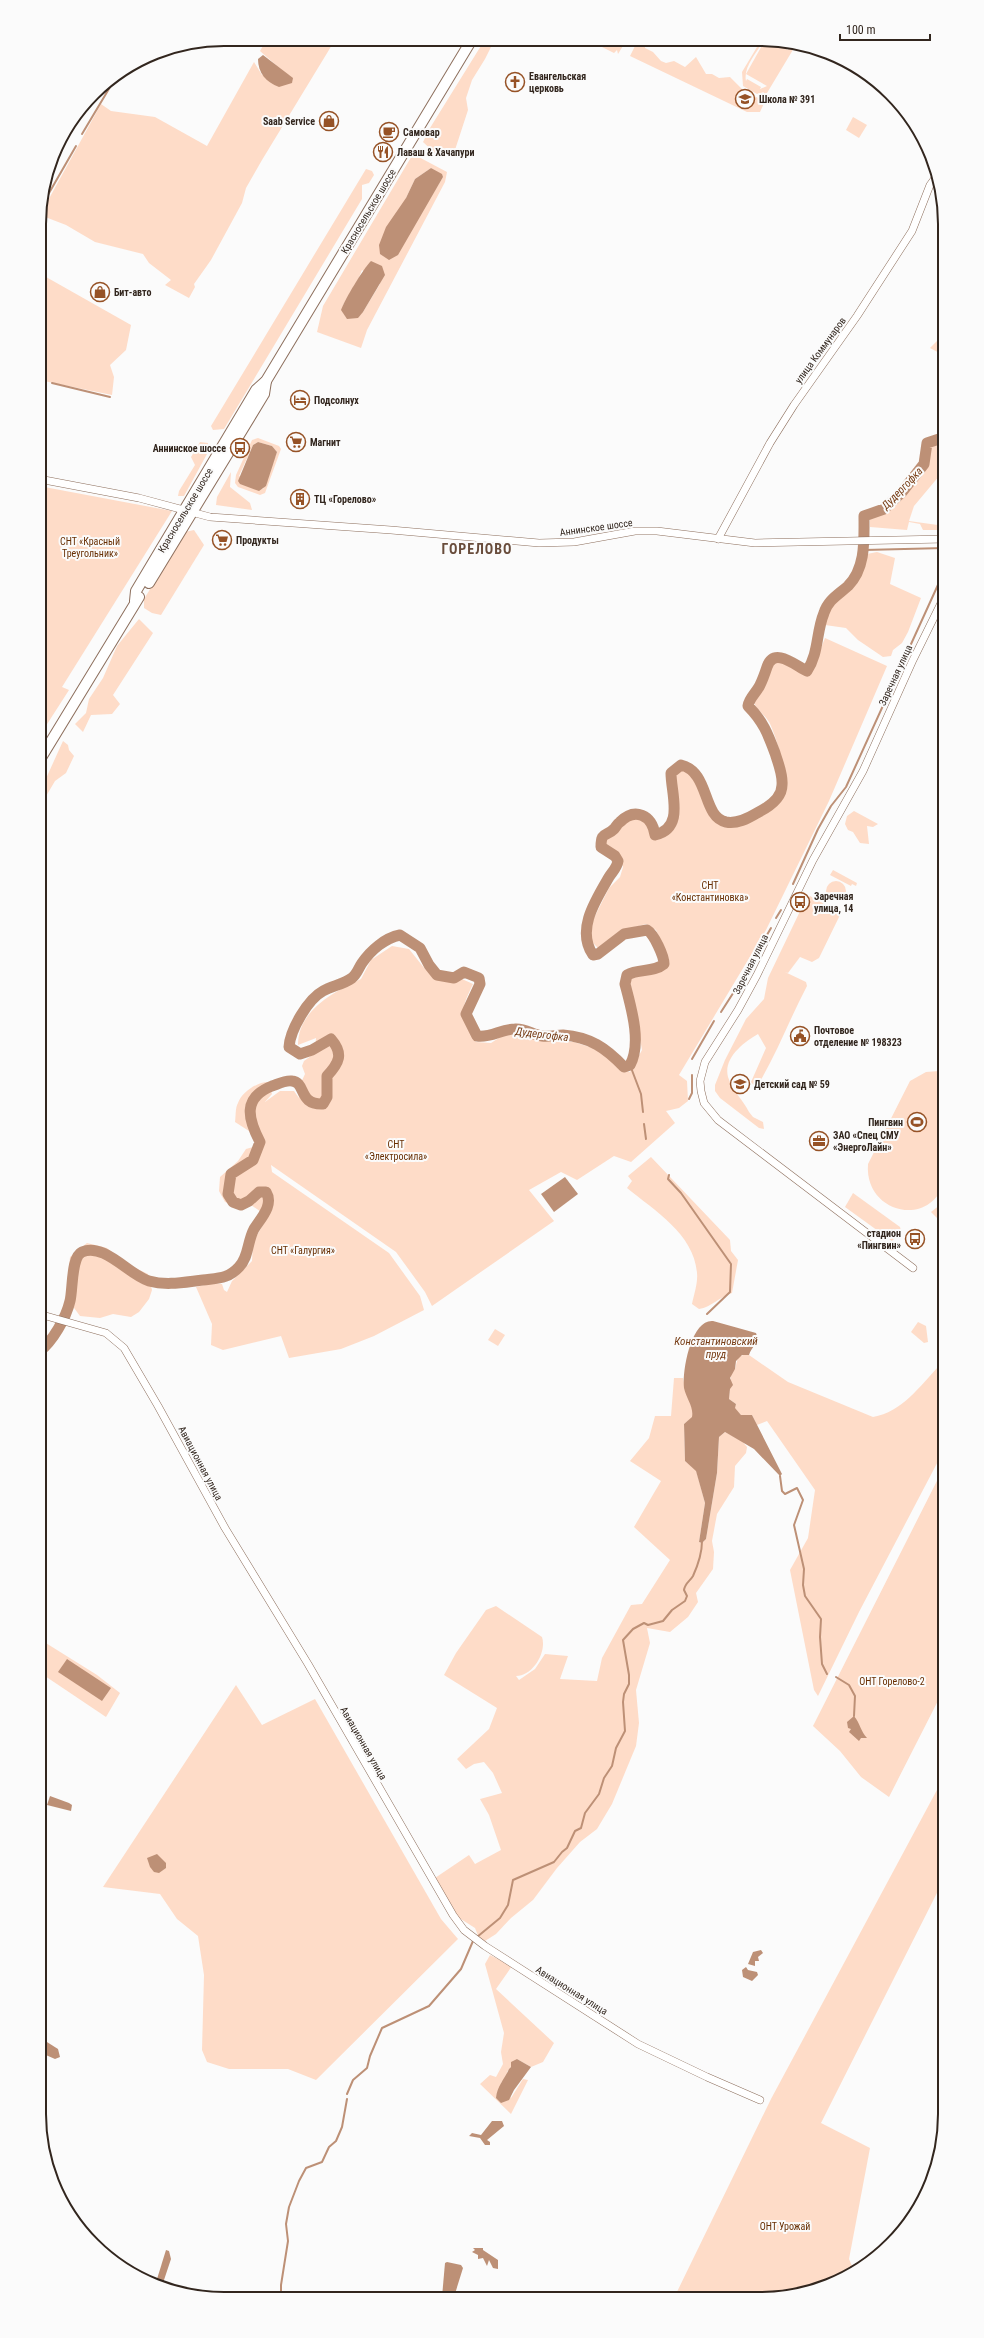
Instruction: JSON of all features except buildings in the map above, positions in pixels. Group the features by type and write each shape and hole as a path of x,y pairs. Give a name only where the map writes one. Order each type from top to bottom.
{"highway":[{"name":"Красносельское шоссе","path":"46,749 135,601 142,594 189,511 264,394 266,382 467,46"}],"street":[{"name":"улица Коммунаров","path":"718,539 766,450 794,405 857,316 912,231 933,181"},
{"name":"Аннинское шоссе","path":"46,480 139,498 210,517 258,522 391,530 544,543 574,542 635,531 657,531 755,543 938,539"},
{"name":"Заречная улица","path":"913,1268 718,1120 704,1104 700,1081 705,1062 738,1010 757,975 813,860 862,770 938,610"},
{"name":"Авиационная улица","path":"46,1316 106,1333 124,1348 158,1406 225,1528 308,1664 409,1842 453,1915 464,1930 485,1946 638,2044 707,2077 760,2100"}],"green space":[{"path":"263,46 331,46 246,188 242,203 211,260 194,284 195,287 189,298 165,285 171,280 149,263 143,254 95,242 66,225 46,217 48,200 101,104 111,111 155,117 207,146 254,62 262,75 285,73 260,51"},
{"path":"481,46 492,46 472,80 466,98 468,110 454,153 437,155 423,142 430,128"},
{"path":"600,46 623,46 618,54 617,50 614,53"},
{"path":"635,46 645,46 645,48 653,52 661,61 666,63 674,61 685,67 696,57 706,74 712,74 719,78 730,77 745,92 765,101 760,112 747,112 630,56"},
{"path":"758,46 760,46 748,66 746,74 762,46 771,46 788,50 788,48 793,49 764,98 762,96 764,92 757,94 743,86 742,72","holes":["746,74 767,86 760,89 761,87 747,79 746,81"]},
{"path":"853,117 867,125 859,138 846,130"},
{"path":"413,154 447,172 445,182 367,330 361,348 317,332 323,306","holes":["431,168 443,177 422,211 406,198 415,179","362,270 380,284 363,312 343,305 355,287"]},
{"path":"366,169 372,171 374,175 369,183 362,185 362,199 224,429 213,430 211,426"},
{"path":"46,277 131,325 126,350 110,365 114,377 112,395 46,381"},
{"path":"938,340 938,352 930,348"},
{"path":"258,438 279,446 281,449 265,493 260,495 238,487 235,483 236,475 252,440","holes":["258,442 272,446 277,452 263,489 239,476 253,445"]},
{"path":"938,441 938,477 914,506 909,521 938,525 938,530 923,530 920,524 909,522 907,530 870,527 870,517 888,510 921,472 926,463 929,444"},
{"path":"200,442 208,443 207,454 184,496 178,496 179,491 195,465 191,457"},
{"path":"231,472 230,487 250,503 252,510 216,505 217,497"},
{"name":"СНТ «Красный Треугольник»","path":"46,487 172,511 62,687 69,690 46,726"},
{"path":"194,530 204,545 161,615 152,613 144,608 144,599 185,532"},
{"path":"877,552 895,558 890,584 921,598 908,632 902,643 893,650 891,656 883,657 858,640 846,628 825,625 831,607 857,581 867,554"},
{"path":"139,619 153,633 113,695 120,704 112,714 91,715 83,732 75,724 86,713 89,699 103,678 117,646"},
{"path":"825,638 887,666 829,801 766,930 679,1075 687,1081 688,1101 679,1108 666,1111 675,1123 631,1162 614,1156 577,1180 561,1172 529,1190 554,1221 432,1306 425,1292 396,1252 271,1165 272,1172 389,1253 420,1296 424,1310 374,1336 341,1349 289,1358 281,1336 223,1350 211,1345 212,1324 196,1287 213,1283 222,1284 224,1290 227,1292 232,1281 252,1261 253,1242 269,1215 267,1216 251,1205 245,1208 225,1202 219,1191 220,1177 238,1161 246,1149 253,1147 255,1141 249,1131 235,1122 237,1105 243,1095 250,1088 264,1082 268,1082 272,1094 265,1102 280,1091 294,1091 299,1098 298,1089 305,1074 302,1066 304,1061 315,1053 316,1038 298,1045 304,1022 311,1012 329,996 361,979 371,960 392,946 409,949 425,969 443,981 462,979 473,984 466,1000 463,1013 466,1026 476,1042 491,1043 505,1034 545,1041 574,1042 599,1050 620,1069 630,1072 642,1050 630,982 632,976 648,974 664,969 669,960 656,930 646,924 620,931 598,948 591,941 592,922 609,888 620,877 623,867 620,857 611,852 605,844 607,839 618,827 638,817 648,824 651,836 667,832 674,817 677,804 674,774 678,769 683,768 691,773 701,789 712,815 717,821 724,825 734,826 749,822 762,815 773,806 783,794 785,789 785,772 771,727 754,703 770,668 775,662 785,663 801,671 811,673"},
{"path":"63,741 68,745 69,750 74,756 66,773 55,781 46,796 46,779"},
{"path":"854,811 878,824 873,827 867,826 869,844 860,843 853,832 848,830 845,824 847,816"},
{"path":"833,870 857,883 856,886 852,884 851,886 830,875"},
{"path":"832,881 840,881 846,887 846,895 840,901 832,901 826,895 826,887"},
{"path":"810,896 841,913 819,958 812,962 800,957 788,973 785,972 806,982 807,986 776,1051 756,1088 751,1082 766,1048 758,1034 736,1051 727,1070 730,1082 749,1112 753,1117 763,1122 764,1129 759,1128 720,1098 715,1091 715,1085 725,1060 746,1019 764,999 768,978 803,905"},
{"name":"Пингвин","path":"938,1071 938,1195 926,1206 913,1210 899,1209 887,1204 876,1194 870,1181 868,1164 910,1081 926,1072"},
{"path":"651,1157 730,1240 731,1251 738,1260 732,1293 704,1308 699,1309 692,1304 697,1273 689,1246 671,1224 627,1188 632,1181 628,1176"},
{"path":"853,1193 900,1227 901,1231 892,1241 845,1207"},
{"path":"938,1206 938,1219 931,1212"},
{"path":"87,1243 107,1248 125,1263 148,1274 152,1290 149,1299 139,1312 131,1317 113,1314 100,1318 80,1316 66,1297 70,1257"},
{"path":"918,1322 926,1326 928,1342 924,1343 911,1332"},
{"path":"495,1329 505,1335 498,1346 488,1340"},
{"path":"749,1355 788,1382 873,1417 893,1410 902,1404 938,1367 938,1461 859,1612 818,1696 814,1690 790,1570 808,1538 815,1490 767,1421 757,1425 752,1415 741,1415 734,1408 736,1404 729,1399 731,1372 735,1369 738,1357"},
{"path":"674,1378 683,1378 693,1412 693,1417 684,1424 685,1461 696,1470 705,1503 699,1542 702,1543 706,1539 717,1473 719,1437 725,1432 742,1441 747,1447 746,1453 735,1466 734,1487 717,1514 712,1541 714,1552 713,1569 696,1593 698,1602 688,1617 670,1632 647,1628 650,1643 636,1690 639,1723 636,1746 612,1804 597,1829 580,1842 557,1868 533,1900 511,1918 496,1934 485,1941 479,1938 475,1928 456,1916 435,1878 469,1855 475,1864 501,1850 489,1815 480,1799 502,1793 493,1773 484,1762 474,1764 466,1769 457,1759 489,1729 497,1708 444,1675 456,1653 486,1610 496,1606 542,1637 542,1649 537,1662 528,1672 516,1676 519,1680 535,1669 545,1654 568,1656 560,1679 597,1681 602,1658 631,1605 642,1604 670,1560 634,1527 661,1481 630,1461 649,1438 655,1416 671,1416"},
{"name":"ОНТ Горелово-2","path":"938,1479 938,1701 889,1797 861,1777 840,1751 813,1726"},
{"path":"46,1643 97,1675 120,1693 106,1717 46,1677"},
{"path":"236,1685 262,1725 315,1699 441,1919 458,1939 316,2080 288,2069 229,2069 207,2062 202,2050 204,1975 198,1936 177,1919 160,1894 103,1887"},
{"name":"ОНТ Урожай","path":"938,1788 938,1891 821,2123 870,2148 849,2259 852,2266 839,2274 817,2283 794,2289 771,2292 677,2292 771,2099"},
{"path":"490,1955 512,1966 496,1989 554,2043 543,2062 531,2067 517,2059 507,2072 507,2077 501,2083 511,2098 523,2079 528,2080 511,2114 480,2084 490,2075 496,2077 503,2064 501,2052 504,2033 485,1964"}],"water":[{"path":"263,55 293,78 292,83 279,87 267,80 261,73 258,64 258,59"},
{"path":"431,168 442,174 443,177 398,255 389,260 380,254 379,245 386,227 406,198 415,179"},
{"path":"371,261 382,266 385,275 358,318 347,319 341,310 354,284"},
{"path":"258,442 272,446 277,452 266,486 259,491 240,484 238,481 253,445"},
{"path":"565,1177 578,1194 554,1212 541,1194"},
{"name":"Константиновский пруд","path":"713,1321 756,1333 757,1339 749,1355 742,1355 736,1361 735,1369 730,1378 733,1385 730,1389 729,1399 736,1404 735,1408 741,1415 752,1415 782,1474 780,1476 754,1449 725,1432 719,1437 717,1473 706,1539 702,1543 699,1542 705,1503 696,1471 685,1461 684,1424 692,1417 692,1413 684,1388 684,1380 686,1359 694,1337 699,1328 705,1323"},
{"path":"67,1659 111,1688 102,1701 58,1672"},
{"path":"854,1716 867,1738 861,1738 859,1741 849,1732 851,1729 848,1728 847,1722"},
{"path":"50,1796 72,1805 71,1811 47,1805"},
{"path":"157,1854 166,1863 166,1868 159,1873 154,1872 150,1867 147,1858"},
{"path":"761,1950 763,1953 758,1957 759,1961 755,1961 755,1966 748,1964 753,1952"},
{"path":"746,1967 748,1970 757,1972 758,1975 752,1981 743,1977 742,1970"},
{"path":"46,2041 58,2049 60,2057 55,2059 46,2055"},
{"path":"517,2059 531,2067 514,2090 509,2100 501,2103 496,2098 498,2090 511,2067 511,2062"},
{"path":"492,2121 502,2121 504,2126 487,2140 490,2142 490,2145 485,2145 480,2138 469,2136 472,2133 481,2135"},
{"path":"473,2248 483,2248 483,2250 498,2260 498,2269 493,2268 489,2260 487,2266 483,2258 478,2259 478,2255 472,2252 475,2250"},
{"path":"166,2250 169,2251 171,2259 164,2281 157,2279"},
{"path":"447,2262 461,2265 463,2268 456,2292 442,2292 445,2263"}],"waterway":[{"path":"82,134 109,88"},
{"path":"49,194 76,146"},
{"path":"52,383 110,397"},
{"name":"Дудергофка","path":"46,1345 54,1336 65,1315 70,1301 74,1267 78,1255 82,1252 90,1250 99,1251 116,1260 141,1278 162,1283 183,1283 213,1279 227,1276 239,1267 245,1259 254,1229 268,1207 268,1197 266,1192 259,1192 249,1201 241,1205 233,1202 228,1194 231,1174 253,1160 260,1142 251,1117 250,1110 252,1103 262,1091 279,1083 292,1081 299,1085 310,1101 323,1104 327,1097 327,1076 337,1063 339,1054 338,1049 331,1039 312,1050 300,1054 289,1047 296,1024 306,1008 317,995 352,978 370,954 379,945 389,939 400,935 420,948 429,965 437,975 454,978 464,972 479,978 480,984 466,1014 477,1036 487,1036 510,1029 519,1029 542,1036 573,1036 589,1041 604,1049 624,1067 630,1065 635,1046 635,1036 632,1014 625,984 627,975 660,967 664,964 664,960 655,940 647,930 624,934 598,954 593,955 588,945 586,936 589,916 598,896 616,868 618,861 615,856 601,847 603,836 614,829 626,817 637,814 647,818 655,835 664,831 670,825 673,818 674,800 671,773 681,765 690,769 697,776 713,812 718,818 726,822 738,822 746,819 777,799 780,795 782,785 780,769 764,728 758,717 748,706 750,700 759,688 770,661 775,658 786,659 807,671 814,657 821,620 826,608 834,598 848,586 858,571 863,553 864,516 884,509 902,492 924,464 927,443 938,439"},
{"path":"864,550 938,548"},
{"path":"793,884 818,829 831,806 846,787 938,585"},
{"path":"776,918 781,910"},
{"path":"764,940 771,928"},
{"path":"757,955 762,945"},
{"path":"721,1012 755,959"},
{"path":"692,1059 714,1021"},
{"path":"630,1065 641,1094 643,1112"},
{"path":"689,1099 692,1093 692,1075"},
{"path":"644,1124 646,1139"},
{"path":"669,1175 668,1179 681,1193 731,1264 730,1292 707,1314"},
{"path":"780,1476 782,1491 785,1494 797,1488 803,1500 794,1525 804,1569 803,1585 805,1596 821,1619 820,1637 822,1664 827,1674"},
{"path":"477,1937 500,1918 508,1905 513,1880 554,1862 567,1848 575,1831 581,1828 585,1813 599,1794 604,1778 612,1766 616,1748 625,1731 623,1702 624,1694 629,1684 629,1675 623,1640 633,1629 644,1623 648,1625 663,1621 672,1610 685,1601 687,1596 684,1590 686,1584 693,1576 697,1567 702,1541"},
{"path":"836,1677 849,1685 855,1696 854,1716"},
{"path":"347,2094 353,2080 367,2068 370,2056 382,2028 429,2006 461,1969 473,1941"},
{"path":"281,2292 288,2241 286,2224 289,2207 299,2181 306,2168 322,2162 329,2147 336,2141 342,2127 347,2099"}],"place":[{"name":"Евангельская церковь","path":"515,82"},
{"name":"Школа № 391","path":"745,99"},
{"name":"Saab Service","path":"329,121"},
{"name":"Самовар","path":"389,132"},
{"name":"Лаваш & Хачапури","path":"383,152"},
{"name":"Бит-авто","path":"100,292"},
{"name":"Подсолнух","path":"300,400"},
{"name":"Магнит","path":"296,442"},
{"name":"Аннинское шоссе","path":"240,448"},
{"name":"ТЦ «Горелово»","path":"300,499"},
{"name":"Продукты","path":"222,540"},
{"name":"Заречная улица, 14","path":"800,902"},
{"name":"Почтовое отделение № 198323","path":"800,1036"},
{"name":"Детский сад № 59","path":"740,1084"},
{"name":"Пингвин","path":"917,1122"},
{"name":"ЗАО «Спец СМУ «ЭнергоЛайн»","path":"819,1141"},
{"name":"стадион «Пингвин»","path":"915,1239"}],"district":[{"name":"ГОРЕЛОВО","path":"477,549"}],"park label":[{"name":"СНТ «Константиновка»","path":"710,890"},
{"name":"СНТ «Электросила»","path":"396,1150"},
{"name":"СНТ «Галургия»","path":"303,1250"}]}
